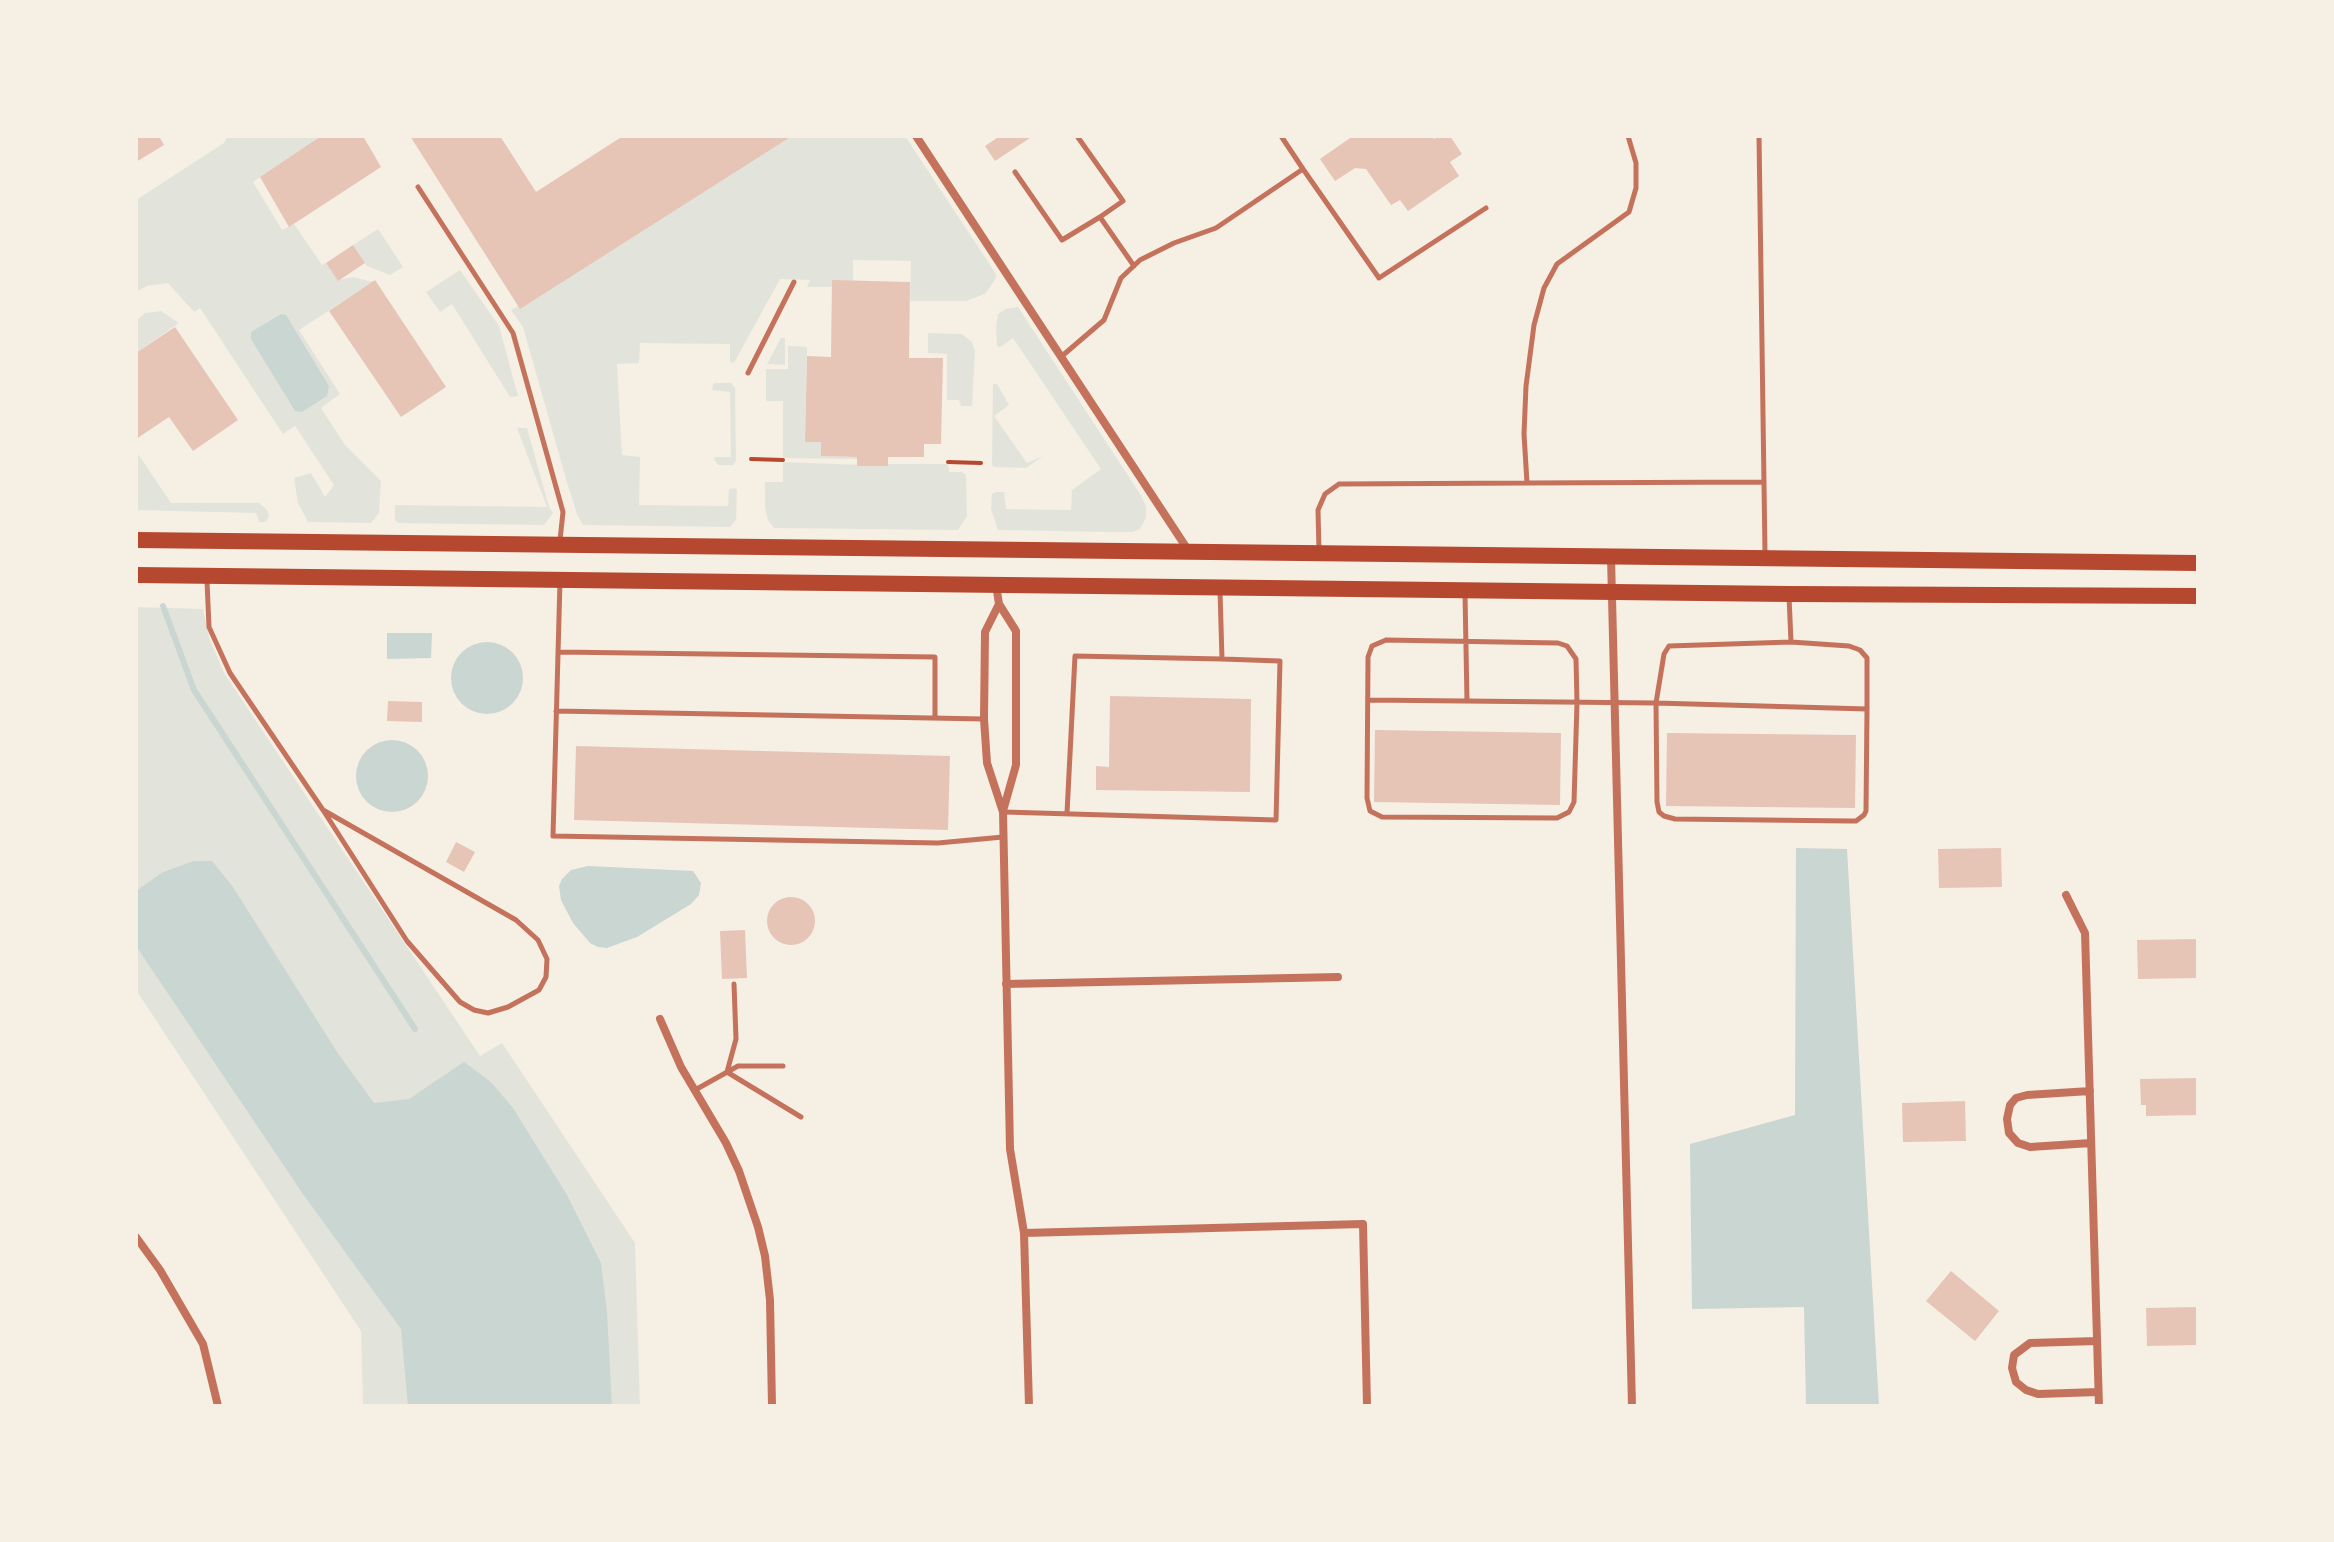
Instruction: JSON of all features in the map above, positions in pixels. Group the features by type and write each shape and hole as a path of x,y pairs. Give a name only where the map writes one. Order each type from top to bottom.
{"main road":[{"path":"136,540 2198,563"},
{"path":"136,575 2198,596"}],"street":[{"path":"916,136 1190,553"},
{"path":"1611,557 1632,1406"},
{"path":"996,585 999,604 1016,631 1016,765 1003,812 1003,837 1010,1149 1024,1233 1029,1406"},
{"path":"999,604 985,632 984,719 987,763 1003,812"},
{"path":"2066,895 2085,933 2099,1406"},
{"path":"1006,984 1338,977"},
{"path":"660,1019 681,1067 726,1143 758,1227 770,1300 772,1406"},
{"path":"2090,1091 2016,1098 2010,1105 2007,1119 2009,1133 2018,1143 2030,1147 2091,1143"},
{"path":"1024,1233 1363,1224 1367,1406"},
{"path":"136,1237 160,1270 203,1344 218,1406"},
{"path":"2097,1341 2030,1343 2014,1355 2012,1368 2016,1382 2038,1394 2098,1392"}],"lane":[{"path":"1015,172 1062,240 1123,201 1077,136"},
{"path":"1281,136 1379,278 1486,208"},
{"path":"1527,483 1524,434 1526,386 1534,325 1544,288 1557,264 1629,212 1636,188 1636,163 1628,136"},
{"path":"1759,136 1766,558"},
{"path":"1062,356 1104,320 1121,278 1140,260 1174,243 1216,228 1303,169"},
{"path":"418,187 513,333 563,512 560,545"},
{"path":"1100,217 1134,266"},
{"path":"748,373 794,282"},
{"path":"1319,555 1318,510 1325,494 1339,484 1764,482"},
{"path":"207,576 209,627 230,673 407,941 460,1002 474,1010 488,1013 508,1007 539,990 546,977 547,959 538,940 516,920 323,810"},
{"path":"560,580 553,836 938,843 1003,837"},
{"path":"1220,588 1222,659"},
{"path":"1465,590 1467,701"},
{"path":"1789,594 1791,642"},
{"path":"1386,640 1558,643 1567,646 1576,659 1577,703 1574,802 1569,812 1557,818 1382,817 1370,811 1367,798 1368,700 1368,657 1372,646 1386,640"},
{"path":"1791,642 1849,646 1864,653 1867,658 1866,811 1859,819 1850,821 1675,819 1659,812 1656,703 1664,654 1669,646 1791,642"},
{"path":"558,652 935,657 935,718"},
{"path":"1003,812 1276,820 1280,661 1075,656 1067,813"},
{"path":"1368,700 1867,709"},
{"path":"556,711 984,719"},
{"path":"727,1072 736,1039 734,984"},
{"path":"695,1090 738,1066 783,1066"},
{"path":"727,1072 801,1117"}],"path":[{"path":"751,459 783,460"},
{"path":"948,462 981,463"}],"shaded area":[{"path":"228,136 321,136 253,182 282,230 294,224 322,265 326,263 338,280 353,277 373,282 299,330 340,394 321,408 345,445 381,481 379,513 371,523 308,522 298,503 294,478 311,473 325,497 334,485 295,426 283,434 200,308 194,312 168,283 147,286 136,292 136,200 224,143"},
{"path":"792,136 905,136 996,278 985,294 966,301 910,301 911,261 853,260 853,281 833,287 807,287 810,280 780,279 734,363 730,362 730,344 640,343 639,363 617,364 622,455 640,457 639,505 728,506 729,489 735,488 736,520 730,527 583,525 566,479 523,327 511,310"},
{"path":"378,229 403,267 390,275 367,266 353,245"},
{"path":"460,270 499,326 518,396 510,397 452,304 440,312 426,292"},
{"path":"1018,307 1140,494 1146,506 1146,518 1140,529 1132,532 998,530 991,509 992,494 1004,492 1006,509 1071,510 1072,490 1101,469 1013,338 997,346 998,314"},
{"path":"161,311 179,323 136,353 136,321 145,313"},
{"path":"281,314 286,315 329,386 327,396 302,412 295,411 251,339 251,332"},
{"path":"928,333 962,334 972,342 975,351 972,406 961,406 959,400 947,400 947,354 928,353"},
{"path":"781,338 785,338 785,365 767,364"},
{"path":"788,346 807,347 805,442 821,442 821,456 857,459 783,458 783,401 767,401 766,369 788,369"},
{"path":"716,383 731,383 735,388 736,461 733,465 718,465 714,459 731,457 730,392 712,390"},
{"path":"993,384 997,384 1009,405 994,416 1027,463 1043,456 1026,468 992,465"},
{"path":"517,428 527,428 553,513 544,525 398,523 395,520 395,505 547,507"},
{"path":"136,451 171,503 259,503 268,511 269,517 265,522 259,522 256,513 136,510"},
{"path":"783,462 887,466 948,464 949,472 966,475 967,516 958,530 774,528 765,508 765,482 783,482"},
{"path":"136,607 203,609 210,640 224,673 480,1056 502,1043 635,1243 640,1406 363,1406 361,1331 136,990"},
{"path":"387,633 432,633 431,658 387,659"},
{"path":"487,642 507,648 517,658 523,678 517,698 507,708 487,714 467,708 457,698 451,678 457,658 467,648"},
{"path":"392,740 412,746 422,756 428,776 422,796 412,806 392,812 372,806 362,796 356,776 362,756 372,746"},
{"path":"1796,848 1847,849 1879,1406 1806,1406 1804,1307 1692,1309 1690,1144 1795,1115"},
{"path":"194,861 212,861 233,887 337,1052 374,1103 409,1099 464,1062 491,1082 513,1108 567,1195 601,1263 612,1406 408,1406 401,1329 303,1194 136,946 136,891 163,872"},
{"path":"588,866 693,871 701,883 699,895 691,904 637,937 607,948 598,947 590,943 573,923 561,900 559,886 571,870"}],"building":[{"path":"136,136 159,136 164,145 136,162"},
{"path":"321,136 363,136 381,167 289,227 260,177"},
{"path":"410,136 500,136 536,192 623,136 792,136 520,309"},
{"path":"1000,136 1033,136 995,161 985,146"},
{"path":"1353,136 1432,136 1434,139 1450,136 1462,154 1450,162 1459,176 1408,211 1400,200 1391,205 1366,169 1355,168 1335,181 1320,159"},
{"path":"353,245 365,263 338,281 326,263"},
{"path":"375,280 446,387 401,417 329,311"},
{"path":"832,280 910,282 909,358 943,358 941,444 924,444 924,457 888,457 888,466 857,466 857,457 821,456 821,442 805,442 807,356 831,357"},
{"path":"175,327 238,420 193,451 169,417 136,439 136,353"},
{"path":"1110,696 1251,699 1250,792 1096,790 1096,766 1109,767"},
{"path":"388,701 422,702 422,722 387,721"},
{"path":"1375,730 1561,733 1560,805 1374,802"},
{"path":"1667,733 1856,735 1855,808 1666,806"},
{"path":"576,746 950,756 948,830 574,820"},
{"path":"456,842 475,852 464,872 446,862"},
{"path":"2001,848 2002,887 1939,888 1938,849"},
{"path":"791,897 808,904 815,921 808,938 791,945 774,938 767,921 774,904"},
{"path":"745,930 747,978 722,979 720,931"},
{"path":"2198,939 2198,978 2138,979 2137,940"},
{"path":"2198,1078 2198,1115 2146,1116 2146,1105 2141,1105 2140,1079"},
{"path":"1965,1101 1966,1141 1903,1142 1902,1103"},
{"path":"1951,1271 1999,1311 1975,1341 1926,1301"},
{"path":"2198,1307 2198,1345 2147,1346 2146,1308"}],"waterway":[{"path":"163,606 194,690 415,1029"}]}
